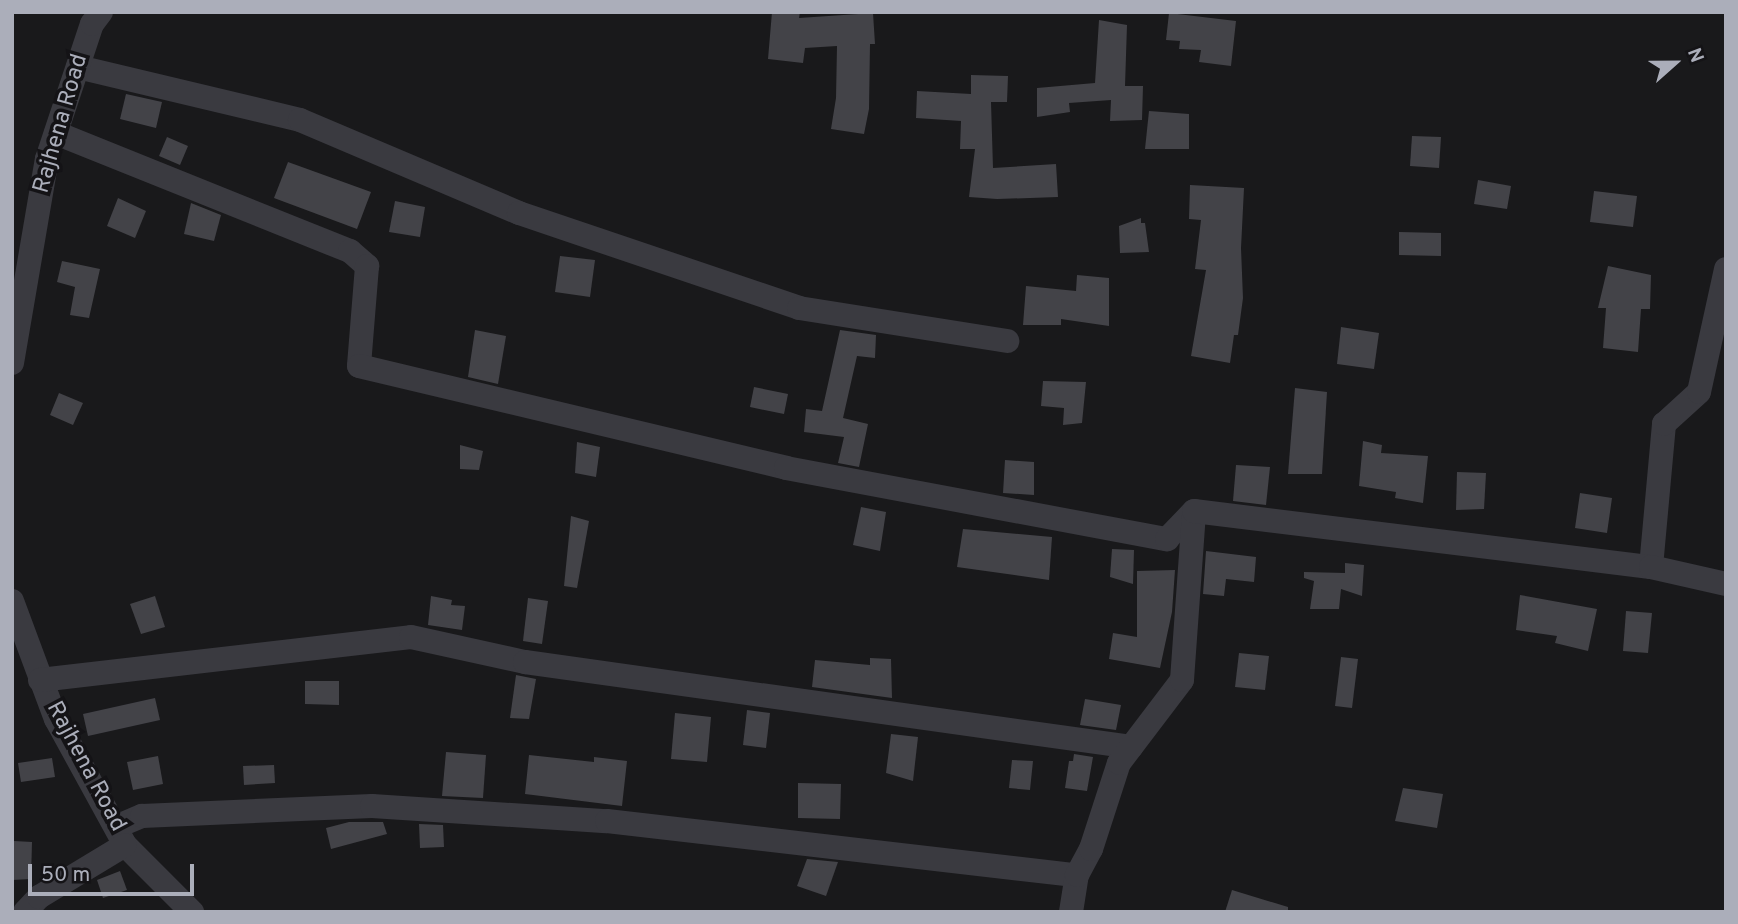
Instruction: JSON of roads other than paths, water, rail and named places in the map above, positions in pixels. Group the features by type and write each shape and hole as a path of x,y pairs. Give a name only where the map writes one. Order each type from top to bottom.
{"street":[{"name":"Rajhena Road","path":"12,363 47,159 92,24 101,12"},
{"path":"78,67 300,120 519,213 799,308 1007,341"},
{"path":"56,133 351,251 367,266 359,366 786,468 1167,539 1194,511"},
{"path":"1651,567 1664,424 1699,393 1726,269"},
{"path":"1194,511 1651,567 1726,584"},
{"path":"1071,912 1077,875 1091,849 1119,763 1182,680 1194,511"},
{"name":"Rajhena Road","path":"12,601 56,719 122,835 192,912"},
{"path":"40,680 411,637 525,662 1131,747"},
{"path":"25,912 39,897 142,817 372,806 607,821 1077,875"}]}
